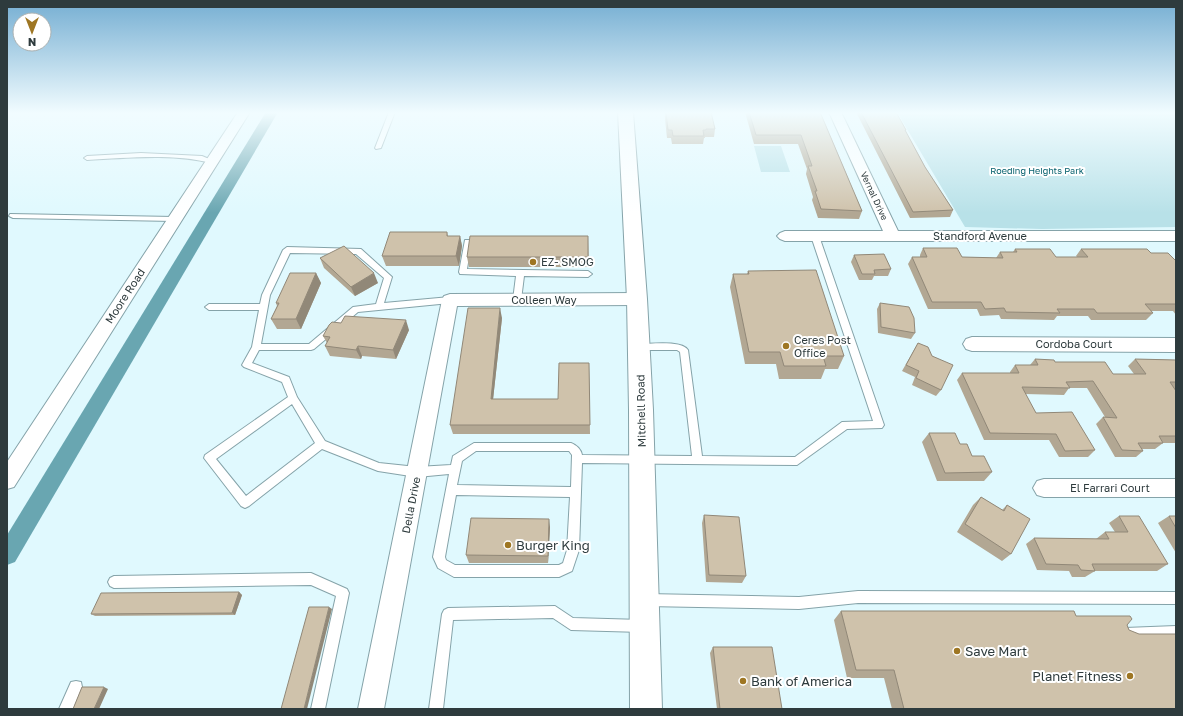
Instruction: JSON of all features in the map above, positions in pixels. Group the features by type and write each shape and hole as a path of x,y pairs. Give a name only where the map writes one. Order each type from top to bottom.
{"street":[{"name":"Moore Road","path":"7,480 221,145"},
{"name":"Mitchell Road","path":"627,145 639,347 646,709"},
{"name":"Vernal Drive","path":"851,145 893,236"},
{"name":"Standford Avenue","path":"785,236 1174,239"},
{"name":"Colleen Way","path":"450,300 637,299"},
{"name":"Della Drive","path":"371,709 450,300"},
{"name":"Cordoba Court","path":"972,344 1176,345"},
{"name":"El Farrari Court","path":"1044,488 1176,488"}],"lane":[{"path":"87,158 141,155 202,158 211,161"},
{"path":"13,216 174,219"},
{"path":"577,459 642,461 797,461 845,425 879,425 815,236"},
{"path":"492,242 468,242 463,272 588,274"},
{"path":"379,306 388,277 358,251 287,250 266,295 256,346 247,365 286,380 293,398 321,444 378,467 417,472 455,469"},
{"path":"517,300 520,273"},
{"path":"256,346 311,347 356,309 407,302 450,300"},
{"path":"209,307 264,307"},
{"path":"639,347 678,347 684,350 698,461"},
{"path":"293,398 209,458 245,503 321,444"},
{"path":"474,447 571,448 577,454 577,459 573,550 568,567 559,571 493,572 454,571 442,564 439,558 455,469 457,459 474,447"},
{"path":"451,490 576,492"},
{"path":"114,582 311,579 343,593 318,709"},
{"path":"645,600 799,603 858,597 1176,598"},
{"path":"436,709 448,614 555,612 571,624 645,626"},
{"path":"1118,634 1176,632"},
{"path":"66,709 76,687"}],"green space":[{"name":"Roeding Heights Park","path":"917,145 1176,145 1176,227 1042,229 965,227"},
{"path":"754,146 781,146 790,172 761,172"}],"building":[{"path":"805,145 834,145 862,211 821,209 815,191 817,191 808,166 812,166"},
{"path":"878,145 913,145 925,167 953,210 913,212"},
{"path":"390,232 447,232 447,236 460,236 456,256 382,256"},
{"path":"470,236 588,236 588,257 467,257"},
{"path":"344,246 374,273 351,287 320,258"},
{"path":"923,248 957,248 962,257 1003,258 1000,252 1017,252 1015,249 1050,249 1056,257 1088,257 1081,249 1147,249 1151,253 1168,253 1176,261 1176,304 1145,304 1153,313 1097,313 1094,309 1057,309 1060,313 1006,312 1004,308 985,309 981,302 932,302 912,257 927,257"},
{"path":"884,254 891,269 874,270 875,274 862,274 854,255"},
{"name":"Ceres Post Office","path":"816,270 844,356 823,356 826,366 784,366 780,352 749,352 733,274 749,274 748,271"},
{"path":"290,273 316,273 296,319 271,319 279,303 276,303"},
{"path":"880,303 909,307 914,318 915,333 881,327"},
{"path":"468,308 500,308 491,399 558,399 559,363 589,363 590,425 450,425"},
{"path":"345,316 406,320 393,350 358,346 356,350 325,346 330,337 323,336 329,325 332,322 341,323"},
{"path":"918,343 928,347 932,356 953,365 941,390 916,378 919,371 906,365"},
{"path":"1035,359 1054,360 1055,362 1105,362 1113,374 1146,374 1135,359 1176,360 1176,382 1170,382 1176,391 1176,436 1159,436 1163,443 1138,443 1143,451 1122,450 1103,417 1117,418 1093,381 1066,382 1070,388 1022,387 1036,413 1072,412 1095,450 1065,451 1056,434 990,433 962,373 1019,373 1015,365 1038,365"},
{"path":"929,433 955,433 960,444 967,444 972,456 984,456 992,472 945,473"},
{"path":"981,497 1004,511 1007,505 1030,519 1011,554 965,524"},
{"path":"704,515 739,517 746,576 709,575"},
{"path":"1119,516 1139,516 1168,564 1092,564 1095,571 1081,570 1078,565 1046,564 1034,538 1109,539 1105,532 1128,532"},
{"path":"1169,516 1176,516 1176,528"},
{"path":"471,518 549,519 548,556 466,555"},
{"path":"239,592 232,613 91,614 101,593"},
{"path":"309,607 329,607 304,709 281,709"},
{"name":"Save Mart","path":"841,611 1074,611 1076,616 1130,616 1132,619 1127,625 1129,630 1139,634 1176,634 1176,709 904,709 894,670 856,670"},
{"name":"Bank of America","path":"713,647 772,647 782,709 720,709"},
{"path":"82,687 104,687 94,709 73,709"}],"waterway":[{"path":"7,555 252,145"}],"place":[{"name":"EZ- SMOG","path":"533,262"},
{"name":"Ceres Post Office","path":"786,346"},
{"name":"Burger King","path":"508,545"},
{"name":"Save Mart","path":"957,651"},
{"name":"Planet Fitness","path":"1130,676"},
{"name":"Bank of America","path":"743,681"}]}
